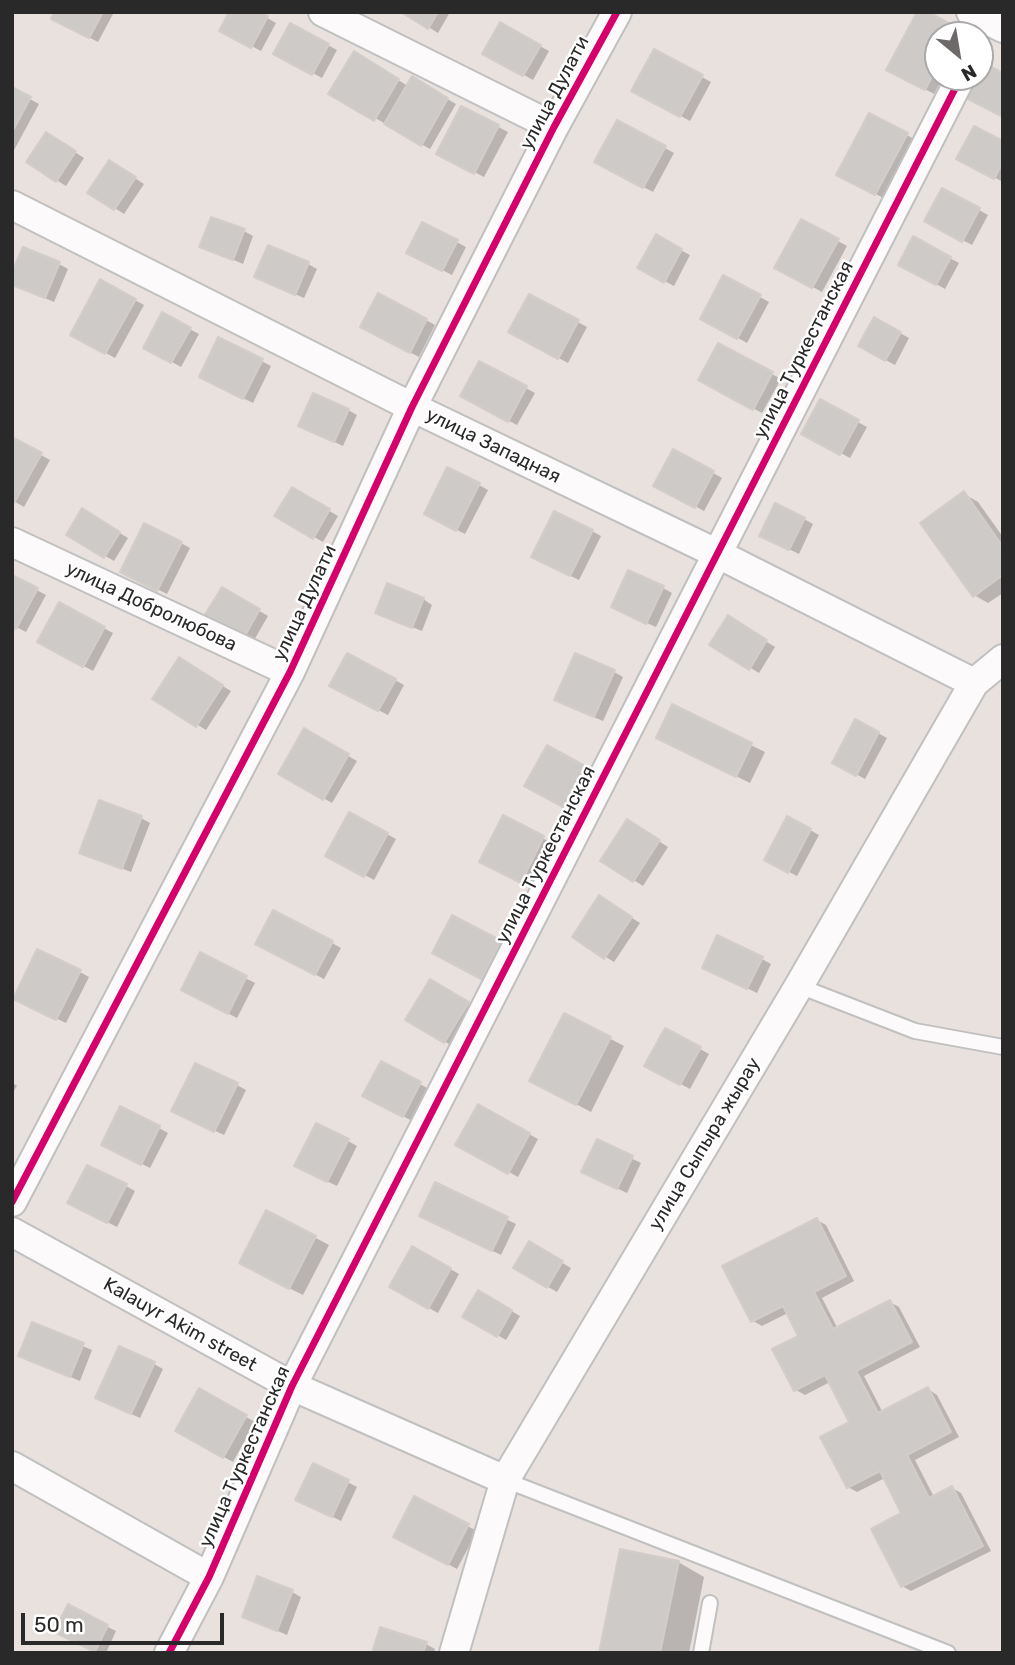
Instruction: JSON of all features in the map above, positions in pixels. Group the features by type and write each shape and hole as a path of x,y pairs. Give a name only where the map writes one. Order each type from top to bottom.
{"street":[{"path":"323,12 554,127"},
{"name":"улица Дулати","path":"12,1202 290,673 412,407 554,127 617,12"},
{"name":"улица Туркестанская","path":"170,1653 209,1577 292,1386 954,91"},
{"name":"улица Западная","path":"12,205 412,407 718,554 974,683"},
{"name":"улица Добролюбова","path":"12,542 290,673"},
{"name":"улица Сыпыра жырау","path":"454,1653 505,1480 799,986 974,683 1003,659"},
{"name":"Kalauyr Akim street","path":"12,1233 292,1386 505,1480"},
{"path":"12,1466 209,1577"}],"lane":[{"path":"799,986 915,1031 1003,1047"},
{"path":"505,1480 948,1653"},
{"path":"701,1653 710,1604"}],"building":[{"path":"54,12 103,12 89,38 51,19"},
{"path":"229,12 261,12 268,16 251,48 219,31"},
{"path":"401,12 438,12 428,29"},
{"path":"917,12 928,12 945,21 924,21 924,89 886,70"},
{"path":"500,22 541,45 523,76 482,54"},
{"path":"290,23 329,44 312,75 273,54"},
{"path":"654,49 703,75 680,117 631,91"},
{"path":"354,51 399,79 374,121 328,94"},
{"path":"994,68 1003,73 1003,117 966,98 970,91 994,91"},
{"path":"412,76 448,98 421,146 384,124"},
{"path":"12,87 31,97 12,132"},
{"path":"461,106 499,125 474,174 436,154"},
{"path":"869,113 908,133 875,195 836,175"},
{"path":"617,120 666,146 643,188 594,162"},
{"path":"974,126 1003,141 1003,162 994,179 956,159"},
{"path":"46,132 76,151 56,182 26,162"},
{"path":"109,160 136,177 114,210 87,193"},
{"path":"942,188 980,208 962,242 924,221"},
{"path":"211,217 245,229 233,260 199,247"},
{"path":"801,219 839,239 812,288 774,268"},
{"path":"422,222 458,240 442,271 406,253"},
{"path":"656,234 682,249 664,283 637,268"},
{"path":"913,236 951,257 936,285 898,265"},
{"path":"268,245 309,262 295,295 254,277"},
{"path":"23,247 60,262 45,298 12,285 12,272"},
{"path":"723,275 761,295 737,339 700,319"},
{"path":"100,279 136,299 105,354 70,335"},
{"path":"378,293 427,319 410,353 360,327"},
{"path":"529,294 579,320 558,359 508,332"},
{"path":"162,312 191,328 171,363 143,348"},
{"path":"874,317 901,332 885,361 858,346"},
{"path":"218,337 263,359 243,399 199,377"},
{"path":"718,343 773,372 753,410 698,380"},
{"path":"479,361 527,386 508,422 460,396"},
{"path":"313,393 349,409 334,442 298,426"},
{"path":"820,399 859,420 840,455 801,434"},
{"path":"12,437 42,453 14,503 12,502"},
{"path":"673,449 714,471 695,508 653,486"},
{"path":"447,467 480,483 456,531 424,514"},
{"path":"292,487 330,509 313,539 274,516"},
{"path":"964,491 1003,547 1003,575 973,597 920,523"},
{"path":"775,503 805,518 789,550 759,536"},
{"path":"82,508 120,532 104,558 66,535"},
{"path":"554,511 593,530 570,576 531,557"},
{"path":"144,523 182,542 157,591 120,572"},
{"path":"628,570 664,586 646,624 611,607"},
{"path":"12,575 38,588 16,629 12,627"},
{"path":"387,583 424,598 412,628 375,613"},
{"path":"222,587 260,609 243,639 204,616"},
{"path":"59,602 105,627 83,667 37,642"},
{"path":"728,615 767,640 749,670 709,645"},
{"path":"347,653 396,679 378,711 329,686"},
{"path":"575,653 615,670 594,717 554,700"},
{"path":"179,657 223,685 196,727 152,699"},
{"path":"672,704 752,743 736,777 656,738"},
{"path":"855,719 879,732 856,776 832,763"},
{"path":"304,728 349,754 323,800 278,774"},
{"path":"547,745 585,766 563,807 524,786"},
{"path":"99,800 142,816 122,869 79,853"},
{"path":"349,812 388,833 364,877 325,856"},
{"path":"503,815 544,836 521,883 479,862"},
{"path":"787,816 811,829 788,873 764,860"},
{"path":"627,819 660,840 633,882 600,861"},
{"path":"599,895 632,917 604,959 572,937"},
{"path":"273,910 333,941 315,975 255,944"},
{"path":"452,915 502,941 481,979 432,953"},
{"path":"717,935 763,957 747,989 702,968"},
{"path":"37,949 81,970 56,1020 13,999"},
{"path":"200,952 247,976 228,1014 181,990"},
{"path":"430,979 469,1002 444,1043 405,1020"},
{"path":"564,1013 611,1037 576,1105 529,1081"},
{"path":"665,1028 701,1047 680,1085 644,1066"},
{"path":"381,1061 421,1082 403,1117 362,1096"},
{"path":"195,1063 238,1083 214,1132 171,1111"},
{"path":"478,1104 530,1133 508,1174 455,1145"},
{"path":"120,1106 160,1126 141,1165 101,1145"},
{"path":"316,1123 349,1139 327,1182 294,1166"},
{"path":"597,1139 633,1156 617,1189 581,1172"},
{"path":"87,1165 127,1184 107,1223 67,1203"},
{"path":"435,1182 508,1217 492,1251 419,1216"},
{"path":"266,1210 316,1236 289,1289 239,1263"},
{"path":"817,1218 846,1276 814,1292 833,1329 890,1300 912,1342 856,1371 878,1413 928,1387 951,1432 907,1455 929,1498 952,1486 983,1546 901,1587 871,1529 901,1513 880,1471 847,1488 820,1437 849,1422 825,1375 794,1391 772,1349 798,1336 783,1306 751,1322 722,1266"},
{"path":"529,1241 563,1261 547,1288 513,1268"},
{"path":"412,1246 451,1268 428,1309 389,1287"},
{"path":"478,1290 512,1310 497,1337 462,1317"},
{"path":"32,1322 84,1343 70,1377 18,1356"},
{"path":"119,1346 155,1362 131,1414 95,1398"},
{"path":"199,1388 247,1415 223,1458 175,1431"},
{"path":"313,1463 349,1480 332,1517 295,1500"},
{"path":"414,1496 469,1524 448,1565 393,1537"},
{"path":"620,1549 679,1561 660,1653 599,1653"},
{"path":"257,1576 293,1590 277,1631 242,1617"},
{"path":"68,1604 108,1625 95,1652 54,1632"},
{"path":"380,1627 427,1642 423,1653 372,1653"}],"cycle path":[{"path":"12,1202 290,672 412,407 554,127 617,12"},
{"path":"169,1653 209,1577 292,1386 954,91"}]}
